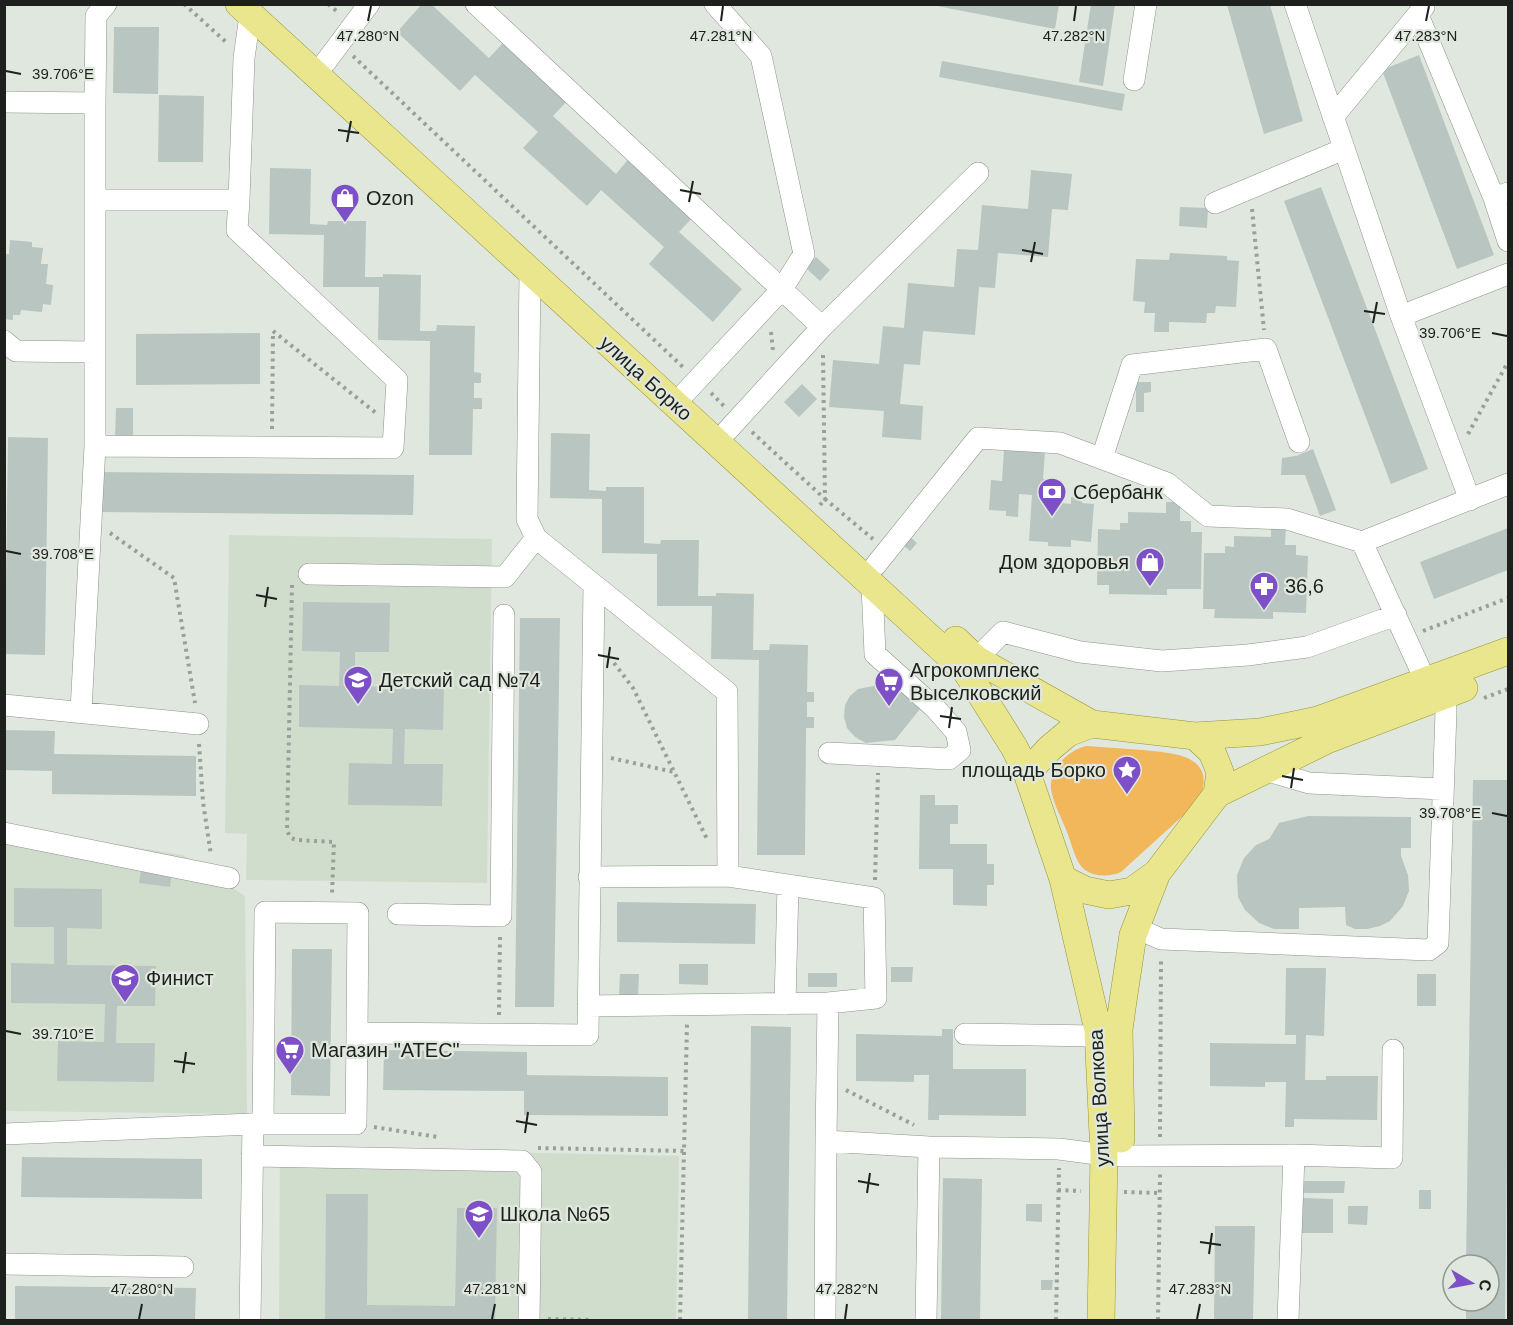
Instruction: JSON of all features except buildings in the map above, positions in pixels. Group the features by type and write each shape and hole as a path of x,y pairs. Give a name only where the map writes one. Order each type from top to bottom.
{"main road":[{"name":"улица Борко","path":"249,8 332,53 819,505 878,568 966,671 1014,747 1027,773"},
{"name":"улица Борко","path":"249,8 530,273 878,568 976,659 1092,724"},
{"path":"1109,1033 1136,928 1157,873 1217,794 1509,651"},
{"path":"1157,873 1132,891 1109,894 1084,890 1063,879 1027,773 1049,749 1068,733 1092,724 1195,736 1260,732 1318,720 1509,671"},
{"path":"1195,736 1212,752 1220,772 1217,794"},
{"name":"улица Волкова","path":"1063,879 1109,1033 1118,1320"},
{"name":"улица Волкова","path":"1101,1320 1112,1155"}],"lane":[{"path":"81,711 95,446 96,16 106,4"},
{"path":"332,53 369,4"},
{"path":"476,4 822,327"},
{"path":"691,386 782,289 804,254 761,56 715,4"},
{"path":"1134,80 1146,4"},
{"path":"1295,4 1401,316 1470,500"},
{"path":"95,446 393,448 397,380 237,230 244,58 249,8"},
{"path":"1333,117 1422,10 1501,195 1509,241"},
{"path":"4,102 95,103"},
{"path":"1215,203 1344,149"},
{"path":"733,425 822,327 978,173"},
{"path":"95,200 239,200"},
{"path":"530,273 527,519 530,530 536,538 727,692 723,876"},
{"path":"1401,316 1509,274"},
{"path":"4,341 16,351 95,352"},
{"path":"1102,458 1132,365 1266,349 1299,442"},
{"path":"829,753 949,759 960,750 956,732 936,709 875,654 878,568 978,438 1060,443 1167,483 1208,516 1287,519 1362,542 1509,484"},
{"path":"309,574 505,577 536,538"},
{"path":"1136,928 1161,939 1430,950 1438,943 1446,711 1406,637 1362,542"},
{"path":"357,1032 588,1035 594,585"},
{"path":"398,914 501,916 504,615"},
{"path":"976,659 1003,633 1080,651 1162,660 1248,656 1307,647 1396,615"},
{"path":"4,705 198,723"},
{"path":"1265,770 1310,783 1443,789"},
{"path":"4,833 221,876"},
{"path":"588,1006 828,1003 876,998 874,898 723,876 589,877"},
{"path":"785,1004 788,885"},
{"path":"4,1134 258,1124 356,1124 358,913 266,912 258,1124 252,1156 250,1320"},
{"path":"825,1320 828,1003"},
{"path":"965,1034 1109,1033"},
{"path":"826,1142 929,1147 1059,1149 1112,1155 1294,1155 1392,1158 1393,1050"},
{"path":"926,1320 929,1147"},
{"path":"1288,1320 1294,1155"},
{"path":"252,1156 522,1161 531,1172 529,1320"},
{"path":"4,1264 183,1267"}],"path":[{"path":"184,4 244,58"},
{"path":"332,53 819,505 878,568"},
{"path":"1250,189 1266,349"},
{"path":"767,305 777,377"},
{"path":"819,505 822,327"},
{"path":"272,447 273,331 394,428"},
{"path":"1454,458 1509,362"},
{"path":"90,519 174,578 198,723 203,802 221,876"},
{"path":"309,574 295,578 292,585 287,831 291,838 297,840 334,842 332,913"},
{"path":"1406,637 1509,598"},
{"path":"593,636 633,688 712,848 723,876"},
{"path":"874,898 879,756"},
{"path":"591,757 621,759 674,772"},
{"path":"499,1034 501,916"},
{"path":"1158,1320 1161,939"},
{"path":"680,1320 687,1005"},
{"path":"827,1080 928,1132 929,1147"},
{"path":"1056,1320 1059,1149"},
{"path":"529,1320 592,1320"}],"shaded area":[{"name":"Детский сад №74","path":"229,535 492,539 487,883 246,880 247,834 225,833"},
{"path":"1087,746 1180,755 1198,765 1203,774 1199,801 1121,872 1112,875 1093,874 1082,867 1074,852 1051,789 1053,774 1062,761 1074,751"},
{"name":"Финист","path":"4,826 183,855 245,896 247,1114 5,1111"},
{"name":"Школа №65","path":"280,1147 679,1156 676,1320 279,1320"}],"place":[{"name":"Ozon","path":"345,224"},
{"name":"Сбербанк","path":"1052,518"},
{"name":"Дом здоровья","path":"1150,588"},
{"name":"36,6","path":"1264,612"},
{"name":"Детский сад №74","path":"358,706"},
{"name":"Агрокомплекс Выселковский","path":"889,708"},
{"name":"площадь Борко","path":"1127,796"},
{"name":"Финист","path":"125,1004"},
{"name":"Магазин \"АТЕС\"","path":"290,1076"},
{"name":"Школа №65","path":"479,1240"}]}
